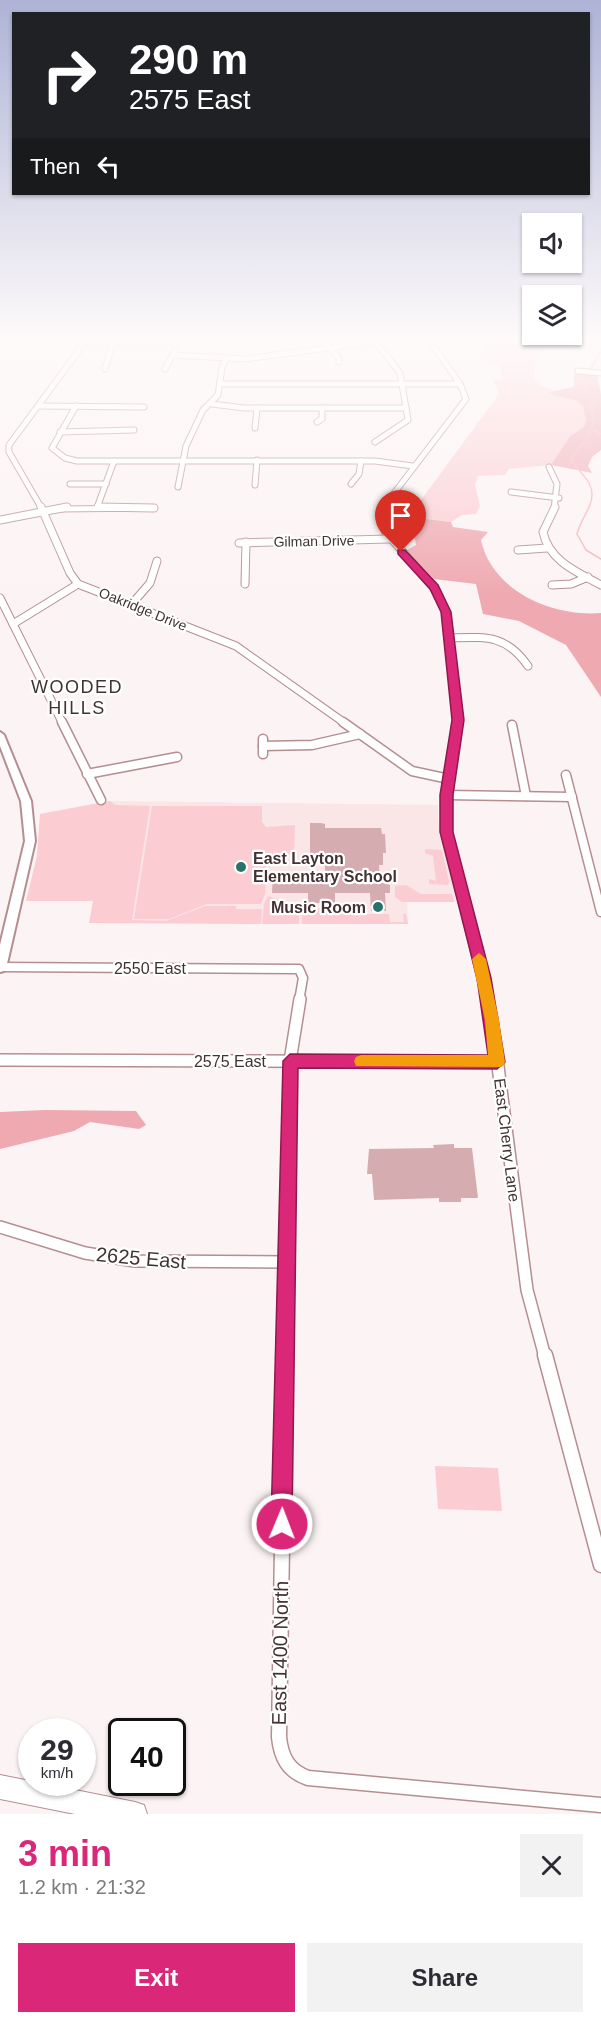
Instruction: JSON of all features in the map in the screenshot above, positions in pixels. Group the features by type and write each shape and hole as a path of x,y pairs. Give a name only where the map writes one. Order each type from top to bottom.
{"highway":[{"path":"0,1787 135,1814"}],"main road":[{"path":"0,735 26,801 30,831 26,863 0,968"}],"street":[{"name":"Oakridge Drive","path":"24,426 6,452 43,510 70,573 78,584 236,646 412,771 449,778"},
{"path":"64,426 52,448 65,458 77,461 361,461 413,466"},
{"path":"178,487 181,461 197,426"},
{"path":"375,442 380,436 402,426"},
{"name":"East Cherry Lane","path":"445,426 381,510 382,524 389,539 438,593 446,612 458,720 446,795 447,832 484,978 527,1290 601,1565"},
{"path":"60,432 134,430"},
{"path":"255,485 257,460"},
{"path":"98,506 114,461"},
{"path":"351,484 359,474 361,461"},
{"path":"549,467 556,476 559,498 543,532 547,548 558,559 601,585"},
{"path":"70,484 106,484"},
{"path":"512,492 559,498"},
{"path":"0,520 43,510 98,506 154,508"},
{"name":"Gilman Drive","path":"245,584 243,543 389,539"},
{"path":"518,550 547,548"},
{"path":"131,605 150,583 157,561"},
{"path":"552,585 570,584 588,578"},
{"path":"13,624 78,584"},
{"path":"0,598 101,800"},
{"path":"450,638 495,638 514,648 528,666"},
{"path":"512,725 526,796"},
{"path":"263,746 312,745 360,734"},
{"path":"87,774 177,757"},
{"path":"566,775 600,912"},
{"path":"446,795 572,797"},
{"name":"2550 East","path":"0,968 299,969"},
{"name":"East 1400 North","path":"299,969 303,978 290,1061 279,1748 287,1765 300,1776 308,1778 601,1805"},
{"name":"2575 East","path":"0,1060 497,1062"},
{"name":"2625 East","path":"0,1227 85,1253 135,1261 286,1262"}],"shaded area":[{"path":"476,426 584,426 570,436 551,465 509,469 505,475 478,476 475,485 480,506 476,514 462,515 451,522 410,517 387,521 385,513 410,515"},
{"path":"601,426 601,450 592,457 588,466 592,473 551,465 570,436 584,427"},
{"path":"410,517 451,522 453,527 488,532 481,540 487,558 511,587 544,605 582,613 601,613 601,697 566,645 519,621 483,614 476,584 434,579 405,551 416,545 415,539 408,536 395,537 387,521"},
{"name":"East Layton Elementary School","path":"110,801 438,805 438,818 456,902 407,902 408,924 89,923 93,901 26,901 37,856 40,814"},
{"path":"110,801 115,805 150,806 132,920 166,921 205,906 236,906 236,909 262,909 261,924 89,923 93,901 26,901 37,856 40,814"},
{"path":"152,806 262,806 262,822 266,827 295,825 294,855 266,855 265,894 261,904 207,904 169,919 134,919"},
{"path":"425,849 442,850 448,885 429,884 429,879 436,881 433,856 425,853"},
{"path":"406,885 421,894 452,894 454,902 402,902 395,897 395,886"},
{"path":"268,896 299,906 299,924 262,924 264,904"},
{"path":"335,908 339,914 389,914 390,922 404,922 403,914 406,914 408,924 302,924 302,910"},
{"path":"136,1111 146,1125 139,1129 90,1122 74,1131 0,1149 0,1112"},
{"path":"435,1466 498,1468 502,1511 438,1509"}],"building":[{"path":"310,823 325,824 325,828 381,828 382,834 385,834 386,853 383,853 383,865 379,865 380,882 390,885 390,893 385,893 386,911 371,911 370,893 335,893 335,903 308,903 308,893 272,893 273,873 325,873 325,855 310,855"},
{"path":"454,1144 454,1148 472,1148 478,1198 461,1198 461,1202 439,1202 439,1198 374,1200 372,1174 367,1174 369,1149 434,1148 433,1145"}],"waterway":[{"path":"592,426 571,459 592,490 591,503 577,534 586,550 601,559"},
{"path":"594,430 601,434"}],"slow traffic":[{"path":"361,1061 497,1062 492,1020 479,959"}],"place":[{"name":"East Layton Elementary School","path":"241,867"},
{"name":"Music Room","path":"378,907"}],"district":[{"name":"WOODED HILLS","path":"77,697"}],"route":[{"path":"282,1524 290,1061 497,1062 484,978 447,832 446,795 458,720 446,612 434,588 401,552"}]}
